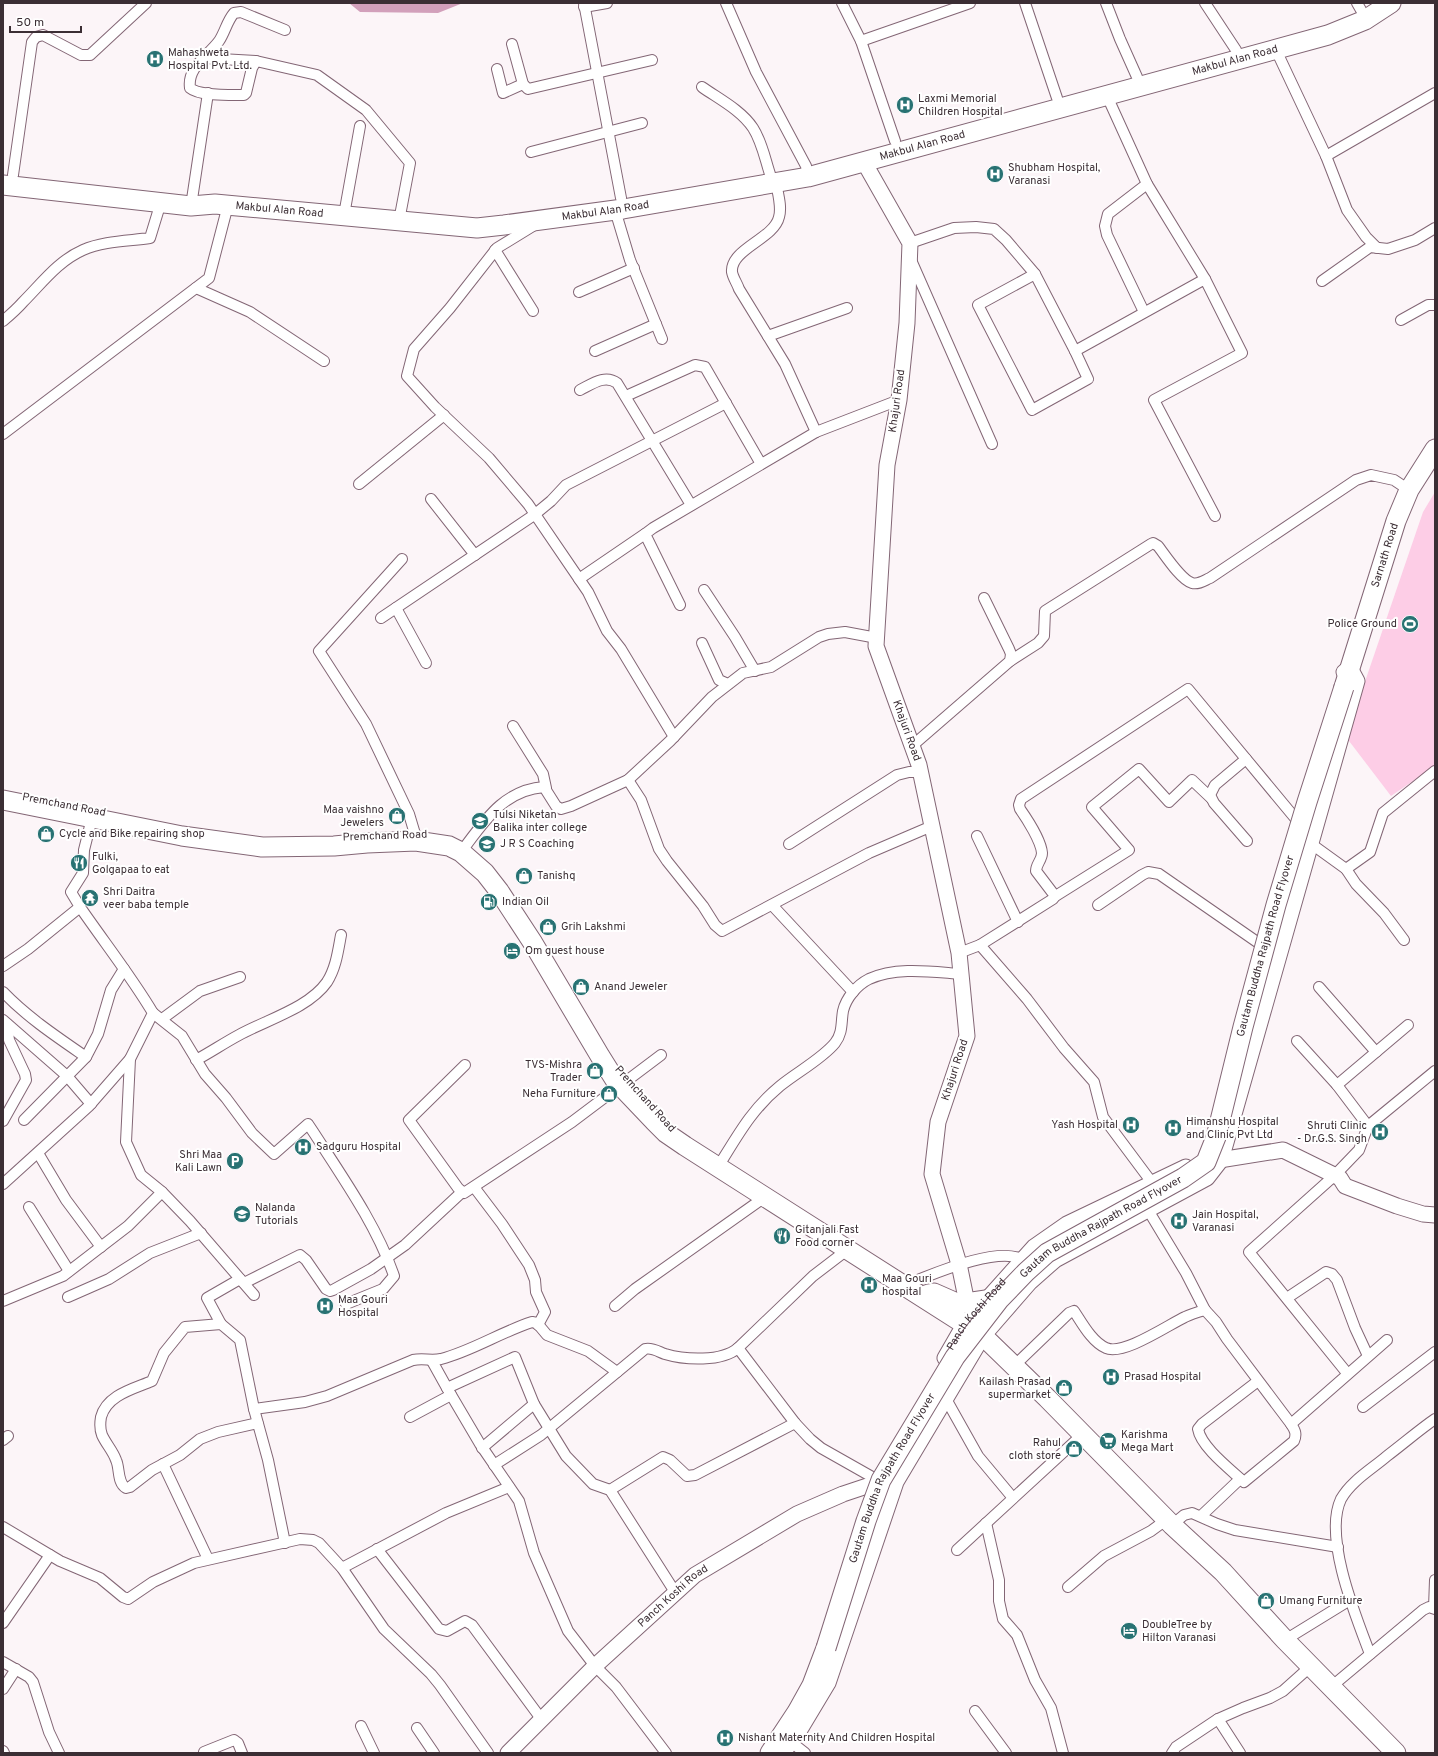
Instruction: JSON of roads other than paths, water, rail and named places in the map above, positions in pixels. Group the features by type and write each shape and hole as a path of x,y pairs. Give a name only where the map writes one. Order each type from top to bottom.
{"highway":[{"name":"Makbul Alan Road","path":"6,178 192,201 477,228 541,220 618,204 773,179 807,171 864,162 898,151 1107,96 1328,35 1365,20 1391,3"},
{"name":"Makbul Alan Road","path":"807,171 895,141 1288,37 1328,24 1364,5"},
{"name":"Makbul Alan Road","path":"6,178 161,202 192,201"},
{"name":"Makbul Alan Road","path":"440,224 476,217 582,205 618,204"},
{"name":"Sarnath Road","path":"1350,668 1396,521 1409,490 1435,449"},
{"name":"Gautam Buddha Rajpath Road Flyover","path":"770,1753 797,1712 815,1678 866,1521 881,1480 955,1357 999,1300 1047,1253 1183,1178 1206,1162 1216,1137 1243,1027 1276,904 1350,668"},
{"name":"Premchand Road","path":"3,793 182,836 262,847 334,846 416,841 464,848"},
{"name":"Premchand Road","path":"3,800 184,830 238,836 278,839 310,839 415,834 440,836 452,839 464,848 499,890 533,943 600,1056 662,1129 685,1146 983,1336 1083,1434 1169,1522 1223,1572 1388,1750"},
{"path":"919,1296 934,1293 959,1304 986,1300"}],"street":[{"path":"6,178 32,42 34,39 43,35 81,55 90,55 146,3"},
{"path":"607,3 584,5 608,133 618,204 634,268 662,339"},
{"path":"726,3 756,72 807,171"},
{"path":"842,3 861,41 895,141"},
{"path":"861,41 945,7 970,3"},
{"path":"1025,3 1057,98"},
{"path":"1106,3 1137,77"},
{"path":"1205,3 1236,50"},
{"path":"256,61 252,68 245,94 208,93 194,91 189,87 194,70 219,41 232,15 236,12 286,30"},
{"path":"512,44 523,84 526,89 597,74 652,60"},
{"path":"1276,50 1326,156 1347,210 1366,237 1377,248"},
{"path":"203,58 256,61 317,75 366,110 410,163 399,221"},
{"path":"497,69 503,93 523,84"},
{"path":"702,87 737,111 752,126 773,179 780,210 778,222 770,231 738,256 734,262 732,270 733,277 785,364 816,432"},
{"path":"192,201 208,93"},
{"path":"1326,156 1435,93"},
{"path":"1107,96 1147,184 1204,279 1242,353 1154,400 1215,516"},
{"path":"531,152 642,123"},
{"path":"344,215 360,126"},
{"path":"864,162 910,250 992,444"},
{"path":"1144,312 1107,235 1105,226 1108,214 1147,184"},
{"path":"3,321 24,302 55,268 83,250 105,243 150,238 161,202"},
{"path":"3,434 209,278 222,204"},
{"path":"541,220 495,250 450,308 414,349 407,376 444,415 489,458 528,504 534,515 588,592 607,631 621,649 674,737"},
{"path":"910,250 954,228 976,227 994,229 1006,240 1034,274 1075,351 1088,380 1032,410 978,305 1034,274"},
{"path":"1322,281 1370,247 1388,249 1415,240 1435,228"},
{"path":"495,250 533,311"},
{"name":"Khajuri Road","path":"910,250 907,323 899,400 887,465 876,646 920,772 959,953 962,974 967,1036 938,1122 932,1174 959,1264 967,1303"},
{"path":"579,292 634,268"},
{"path":"1075,351 1204,279"},
{"path":"196,288 250,312 324,361"},
{"path":"1401,320 1428,305 1435,305"},
{"path":"768,336 847,308"},
{"path":"595,351 656,324"},
{"path":"626,396 695,365 705,367 761,464"},
{"path":"580,390 600,381 613,380 622,389 691,506"},
{"path":"578,579 653,528 816,432 899,400"},
{"path":"381,618 534,515 551,501 566,485 653,442 726,403"},
{"path":"359,484 444,415"},
{"path":"912,746 1010,661 1038,643 1044,636 1046,611 1151,544 1153,543 1158,546 1186,580 1193,583 1199,583 1210,578 1356,480 1371,475 1394,480 1409,490"},
{"path":"431,499 474,555"},
{"path":"645,534 680,606"},
{"path":"402,559 319,651 366,724 409,814 415,834"},
{"path":"704,590 755,671"},
{"path":"984,598 1009,649 1011,654 1010,661"},
{"path":"396,608 426,663"},
{"path":"513,726 545,779 546,788 556,806 561,809 572,806 628,780 728,684 742,673 764,670 777,664 819,637 828,634 845,632 877,638"},
{"path":"702,643 719,680 728,684"},
{"path":"1196,1162 1206,1149 1295,818 1341,674 1350,668 1357,681 1221,1160"},
{"path":"1054,897 1054,893 1036,869 1042,853 1041,848 1019,805 1019,802 1024,796 1188,689 1295,818 1310,843 1346,869 1356,884 1384,913 1404,940"},
{"path":"1211,798 1210,795 1212,788 1246,759"},
{"path":"959,953 980,945 1018,922 1054,897 1129,850 1092,807 1139,769 1169,802 1192,780 1211,798 1247,841"},
{"path":"1346,869 1370,852 1383,813 1435,771"},
{"path":"789,844 897,775 909,772 920,772"},
{"path":"628,780 641,800 659,849 703,906 718,929 724,930 869,853 932,826"},
{"path":"464,848 485,820 503,802 515,794 542,786 546,788"},
{"path":"93,814 84,850 83,873 71,892 80,907 158,1016 182,1036 205,1074 226,1098 252,1133 274,1154 308,1124 352,1194 387,1257 394,1276 383,1289 346,1304"},
{"path":"977,836 1018,922"},
{"path":"1098,905 1142,875 1154,873 1159,874 1260,944"},
{"path":"772,905 853,992"},
{"path":"3,966 80,907"},
{"path":"196,1060 239,1035 288,1011 307,1000 317,992 331,974 336,962 341,935"},
{"path":"980,945 1027,999 1064,1048 1094,1082 1103,1117 1152,1183 1154,1207 1205,1310 1216,1322 1227,1339 1291,1424 1296,1436 1294,1440 1244,1482 1209,1449 1199,1434 1198,1429 1202,1424 1258,1381"},
{"path":"24,1120 86,1057 98,1034 112,990 124,969"},
{"path":"718,1167 754,1110 780,1086 835,1043 842,1030 843,1011 846,1002 853,992 869,980 893,973 930,971 962,974"},
{"path":"3,1184 91,1104 130,1059 158,1016 200,991 240,977"},
{"path":"1319,987 1376,1052"},
{"path":"3,992 21,1009 86,1057"},
{"path":"5,1022 67,1076 91,1104"},
{"path":"3,1121 26,1080 25,1074 9,1040 5,1022"},
{"path":"1337,1085 1408,1026"},
{"path":"1298,1041 1337,1085 1368,1126"},
{"path":"285,1543 268,1460 254,1409 240,1340 221,1324 207,1298 300,1255 306,1260 324,1286 330,1291 371,1269 405,1244 462,1192 467,1192 572,1122 661,1055"},
{"path":"130,1059 126,1142 141,1175 162,1192 201,1233 254,1295"},
{"path":"462,1192 409,1120 465,1065"},
{"path":"1347,1373 1249,1252 1337,1177 1359,1150 1368,1126 1435,1071"},
{"name":"Panch Koshi Road","path":"872,1482 964,1325 1034,1247 1067,1224 1196,1162 1221,1160 1283,1150 1337,1177 1345,1186 1389,1204 1423,1214 1435,1215"},
{"path":"38,1153 66,1200 101,1247"},
{"name":"Panch Koshi Road","path":"508,1753 595,1666 695,1575 797,1514 872,1482 896,1482 983,1336 1039,1274 1055,1260 1206,1178 1221,1160"},
{"path":"1337,1177 1348,1178 1415,1206 1435,1210"},
{"path":"474,1187 506,1230 529,1265 535,1280 536,1292 545,1312 538,1325"},
{"path":"3,1301 63,1276 128,1226 162,1192"},
{"path":"615,1306 634,1289 765,1197"},
{"path":"29,1207 69,1271"},
{"path":"68,1297 109,1279 150,1253 201,1233"},
{"path":"494,1465 527,1445 647,1348 690,1360 731,1354 813,1276 847,1250"},
{"path":"903,1286 959,1264 998,1256 1023,1259 1039,1274"},
{"path":"1287,1298 1326,1272 1332,1274 1337,1280 1355,1328 1368,1356"},
{"path":"1014,1366 1069,1313 1074,1311 1093,1337 1105,1348 1111,1350 1123,1348 1184,1318 1205,1310"},
{"path":"254,1409 305,1402 327,1396 413,1360 422,1359 432,1361 448,1357 529,1323 535,1322 547,1335 588,1351 618,1372"},
{"path":"221,1324 185,1327 164,1353 152,1381 116,1396 105,1407 101,1420 101,1431 116,1458 121,1483 124,1487 130,1487 148,1473 175,1458 200,1439 258,1423"},
{"path":"1291,1424 1347,1373 1387,1340"},
{"path":"738,1348 795,1422 821,1448 872,1482 829,1624 812,1670 792,1709 764,1753"},
{"path":"1363,1407 1435,1352"},
{"path":"410,1417 449,1392 515,1357 534,1404 566,1456 593,1484 610,1490 675,1592"},
{"path":"432,1361 482,1448 519,1501 534,1553 568,1631 595,1666 616,1687 666,1753"},
{"path":"946,1399 978,1456 1013,1498"},
{"path":"482,1448 534,1404"},
{"path":"1370,1654 1350,1600 1338,1547 1335,1518 1342,1499 1354,1482 1435,1419"},
{"path":"610,1490 663,1457 670,1460 687,1476 694,1475 795,1422"},
{"path":"957,1550 1083,1434"},
{"path":"163,1464 208,1559"},
{"path":"1201,1516 1240,1479"},
{"path":"805,1753 787,1747 801,1728 828,1683 896,1482"},
{"path":"342,1568 446,1513 509,1487"},
{"path":"1068,1586 1104,1556 1169,1522 1192,1513 1235,1530 1338,1547"},
{"path":"986,1523 999,1580 999,1601 1003,1619 1017,1634 1035,1680 1051,1708 1063,1753"},
{"path":"3,1527 60,1561 100,1578 123,1597 128,1599 154,1582 182,1568 208,1559 300,1539 313,1540 342,1568 384,1629 431,1674 488,1753"},
{"path":"377,1549 439,1629 447,1630 465,1621 472,1625 542,1720"},
{"path":"3,1623 50,1555"},
{"path":"1330,1687 1423,1610 1434,1608 1435,1580"},
{"path":"1285,1640 1350,1600"},
{"path":"3,1662 29,1676 33,1682 51,1737 60,1753"},
{"path":"1172,1753 1176,1747 1218,1719 1270,1698 1283,1691 1311,1666"},
{"path":"3,1689 16,1669"},
{"path":"975,1711 1006,1753"},
{"path":"1218,1719 1240,1753"},
{"path":"361,1726 374,1753"},
{"path":"417,1728 434,1753"},
{"path":"204,1752 232,1740 236,1741 242,1753"}],"place":[{"name":"Mahashweta Hospital Pvt. Ltd.","path":"155,59"},
{"name":"Laxmi Memorial Children Hospital","path":"905,105"},
{"name":"Shubham Hospital, Varanasi","path":"995,174"},
{"name":"Police Ground","path":"1410,624"},
{"name":"Maa vaishno Jewelers","path":"397,816"},
{"name":"Tulsi Niketan Balika inter college","path":"480,821"},
{"name":"Cycle and Bike repairing shop","path":"46,834"},
{"name":"J R S Coaching","path":"487,844"},
{"name":"Fulki, Golgapaa to eat","path":"79,863"},
{"name":"Tanishq","path":"524,876"},
{"name":"Shri Daitra veer baba temple","path":"90,898"},
{"name":"Indian Oil","path":"489,902"},
{"name":"Grih Lakshmi","path":"548,927"},
{"name":"Om guest house","path":"512,951"},
{"name":"Anand Jeweler","path":"581,987"},
{"name":"TVS-Mishra Trader","path":"595,1071"},
{"name":"Neha Furniture","path":"609,1094"},
{"name":"Yash Hospital","path":"1131,1125"},
{"name":"Himanshu Hospital and Clinic Pvt Ltd","path":"1173,1128"},
{"name":"Shruti Clinic - Dr.G.S. Singh","path":"1380,1132"},
{"name":"Sadguru Hospital","path":"303,1147"},
{"name":"Shri Maa Kali Lawn","path":"235,1161"},
{"name":"Nalanda Tutorials","path":"242,1214"},
{"name":"Jain Hospital, Varanasi","path":"1179,1221"},
{"name":"Gitanjali Fast Food corner","path":"782,1236"},
{"name":"Maa Gouri hospital","path":"869,1285"},
{"name":"Maa Gouri Hospital","path":"325,1306"},
{"name":"Prasad Hospital","path":"1111,1377"},
{"name":"Kailash Prasad supermarket","path":"1064,1388"},
{"name":"Karishma Mega Mart","path":"1108,1441"},
{"name":"Rahul cloth store","path":"1074,1449"},
{"name":"Umang Furniture","path":"1266,1601"},
{"name":"DoubleTree by Hilton Varanasi","path":"1129,1631"},
{"name":"Nishant Maternity And Children Hospital","path":"725,1738"}]}
